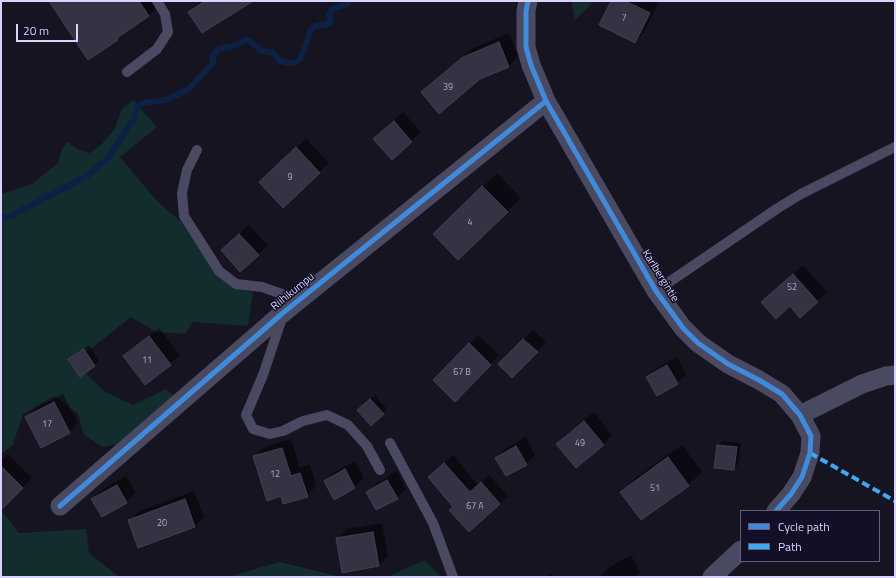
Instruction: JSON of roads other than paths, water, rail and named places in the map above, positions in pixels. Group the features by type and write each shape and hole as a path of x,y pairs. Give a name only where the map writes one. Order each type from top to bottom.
{"street":[{"name":"Karlbergintie","path":"528,1 526,11 526,47 531,65 546,101 656,291 683,328 698,343 728,364 782,394 800,415 811,436 810,453 802,477 791,494 777,510"},
{"name":"Riihikumpu","path":"60,506 284,312 546,101"},
{"path":"800,415 862,384 886,376 895,375"},
{"path":"712,577 740,551"}],"lane":[{"path":"127,72 157,49 168,32 165,14 157,1"},
{"path":"656,291 801,194 895,147"},
{"path":"197,150 187,170 182,192 184,216 219,271 236,284 262,287 282,294 284,312 263,375 246,415 253,429 270,434 283,431 303,421 327,415 348,425 367,446 380,470"},
{"path":"390,443 433,523 453,577"}],"waterway":[{"path":"1,219 11,216 87,176 109,157 134,119 138,106 144,103 166,100 189,89 213,63 213,56 219,49 231,47 246,40 250,41 260,50 273,53 280,61 289,63 296,62 301,58 310,31 315,26 328,24 331,22 329,15 332,9 347,4 349,1"}]}
